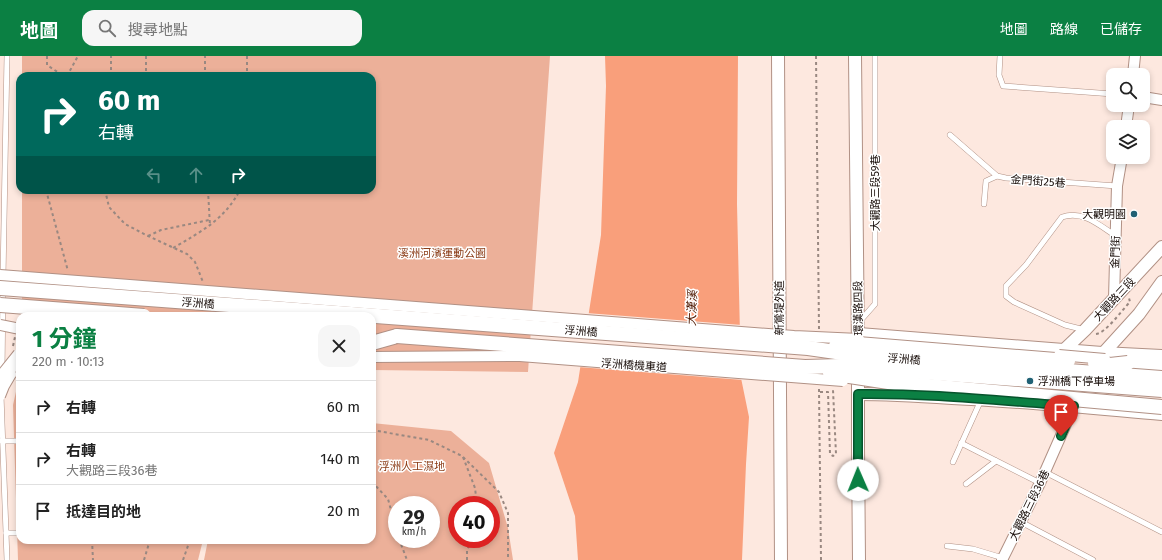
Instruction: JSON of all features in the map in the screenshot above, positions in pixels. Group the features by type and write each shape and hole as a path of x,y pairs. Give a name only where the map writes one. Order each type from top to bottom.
{"main road":[{"name":"浮洲橋","path":"0,288 323,312"},
{"path":"0,305 92,312"},
{"name":"浮洲橋","path":"376,316 808,348 857,355 1162,378"},
{"name":"浮洲橋","path":"376,334 805,367 848,366 1162,390"},
{"name":"浮洲橋","path":"376,342 397,336"},
{"path":"808,348 858,344 1110,365 1128,363 1162,366"},
{"path":"0,380 16,360"},
{"path":"805,367 839,376 876,379 895,383 1162,407"}],"street":[{"name":"新鶯堤外道","path":"778,56 781,560"},
{"name":"環漢路四段","path":"856,56 859,560"},
{"path":"1134,68 1135,56"},
{"path":"1150,98 1162,100"},
{"name":"金門街","path":"1114,299 1117,186 1121,164"},
{"name":"大觀路三段","path":"1064,350 1089,332 1114,299 1162,247"},
{"path":"0,275 794,336 840,337 1111,359 1128,363"},
{"path":"1074,406 1092,368 1102,353 1139,314 1162,282"},
{"path":"0,325 16,328"},
{"path":"858,329 944,341 1162,356"},
{"path":"944,341 933,350 933,395 944,397"},
{"name":"浮洲橋機車道","path":"376,357 520,356 876,384 895,383"},
{"path":"0,396 4,386 16,368"},
{"path":"858,394 982,399 1162,414"},
{"name":"大觀路三段36巷","path":"1003,559 1040,483 1074,406"}],"lane":[{"path":"7,56 1,399 7,560"},
{"name":"大觀路三段59巷","path":"858,329 875,304 875,56"},
{"path":"1000,56 999,75 1003,86 1106,93"},
{"name":"金門街25巷","path":"950,135 997,176 1006,178 1117,186"},
{"path":"984,204 986,181 997,176"},
{"path":"1089,332 1065,325 1024,307 1006,296 1006,286 1026,265 1062,217 1070,214 1084,216 1116,236"},
{"path":"952,462 982,399"},
{"path":"2,441 16,440"},
{"path":"961,443 1040,483"},
{"path":"966,484 996,461"},
{"path":"1045,472 1162,532"},
{"path":"1021,522 1093,560"},
{"path":"6,533 16,533"},
{"path":"947,546 973,548 1003,559"}],"path":[{"path":"47,56 47,65 58,72"},
{"path":"68,72 78,56"},
{"path":"111,56 111,72"},
{"path":"146,56 146,72"},
{"path":"205,56 205,72"},
{"path":"247,56 247,72"},
{"path":"816,56 819,332"},
{"path":"47,194 68,271"},
{"path":"106,194 109,208 125,224 188,254 196,262 204,282"},
{"path":"208,194 210,226"},
{"path":"173,248 210,226 233,203 238,194"},
{"path":"148,236 161,230 209,220"},
{"path":"1089,332 1101,334 1130,302 1127,295"},
{"path":"819,392 828,392 830,454 833,456 836,454 833,384"},
{"path":"819,387 821,560"},
{"path":"376,431 429,440 462,456 499,492 508,513 508,560"},
{"path":"462,456 476,488 476,496"},
{"path":"376,486 388,499"},
{"path":"92,544 93,560"},
{"path":"144,560 149,544"},
{"path":"183,560 189,544"},
{"path":"402,548 406,560"},
{"path":"467,560 468,548"}],"green space":[{"name":"溪洲河濱運動公園","path":"22,56 550,56 528,372 376,370 376,312 22,312 22,194 376,194 376,72 22,72"},
{"path":"16,392 16,498 13,405"},
{"name":"浮洲人工濕地","path":"376,423 451,431 489,463 499,496 448,496 448,548 500,548 500,501 508,528 513,560 204,560 207,544 376,544"},
{"path":"17,544 202,544 198,560 18,560"}],"water":[{"name":"大漢溪","path":"605,56 738,56 737,204 741,378 749,417 742,560 578,560 575,516 554,453 578,382 601,235 606,86"}],"pier":[{"path":"586,313 742,325 743,380 578,367"}],"place":[{"name":"大觀明園","path":"1134,214"},
{"name":"浮洲橋下停車場","path":"1030,381"}],"route":[{"path":"858,480 858,394 978,399 1074,406 1061,436"}]}
